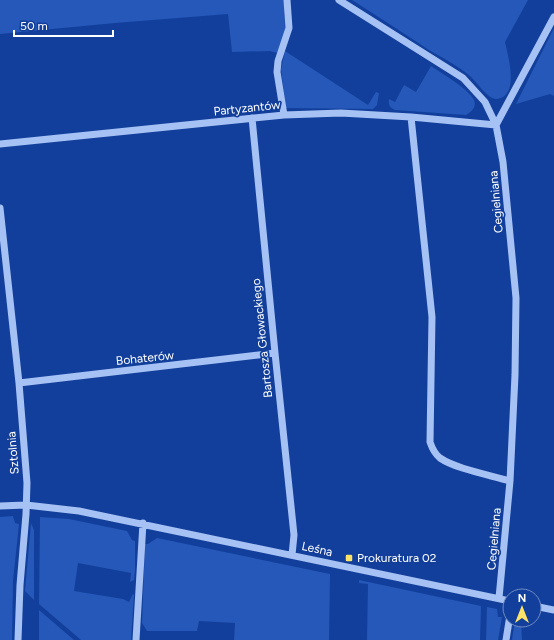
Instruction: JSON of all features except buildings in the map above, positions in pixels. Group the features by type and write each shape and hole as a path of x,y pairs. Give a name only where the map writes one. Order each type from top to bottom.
{"street":[{"path":"284,115 277,72 278,61 289,28 287,0"},
{"name":"Cegielniana","path":"339,0 463,78 485,102 496,125 503,162 516,298 515,375 510,481 499,598"},
{"path":"496,125 554,17"},
{"name":"Partyzantów","path":"0,144 284,115 342,113 411,117 496,125"},
{"path":"411,117 432,317 431,445 435,453 441,458 457,466 510,481"},
{"name":"Bartosza Głowackiego","path":"252,118 294,535 292,555"},
{"name":"Sztolnia","path":"0,208 19,383 27,484 18,640"},
{"name":"Bohaterów","path":"19,383 275,353"},
{"name":"Leśna","path":"0,506 26,505 79,511 143,523 502,599"},
{"path":"136,640 143,523"},
{"path":"542,608 554,610"},
{"path":"506,640 508,628"}],"shaded area":[{"path":"0,0 284,0 285,30 283,40 277,53 270,51 232,52 228,14 0,34"},
{"path":"352,0 528,0 505,42 511,75 508,91 504,96 497,99 490,97 470,76"},
{"path":"554,28 554,96 550,94 516,104"},
{"path":"285,51 368,105 376,92 379,93 377,105 373,109 286,108 281,69"},
{"path":"431,66 467,91 475,103 470,112 466,115 395,110 389,105 389,99 395,102 404,85 416,92"},
{"path":"13,516 15,523 19,524 13,581 12,640 0,640 0,517"},
{"path":"40,517 69,519 127,531 132,540 135,541 134,580 130,582 131,573 78,563 74,591 123,599 129,602 133,594 131,640 81,640 39,604"},
{"path":"31,523 34,530 34,600 25,591"},
{"path":"157,538 330,574 329,640 234,640 235,623 199,621 197,631 147,631 142,623 145,544 148,544"},
{"path":"359,580 481,606 480,640 367,640 368,584 359,583"},
{"path":"487,607 497,609 498,617 502,617 498,640 486,640"},
{"path":"39,610 74,640 39,640"},
{"path":"514,628 521,628 522,640 512,640"}],"place":[{"name":"Prokuratura 02","path":"349,558"}]}
